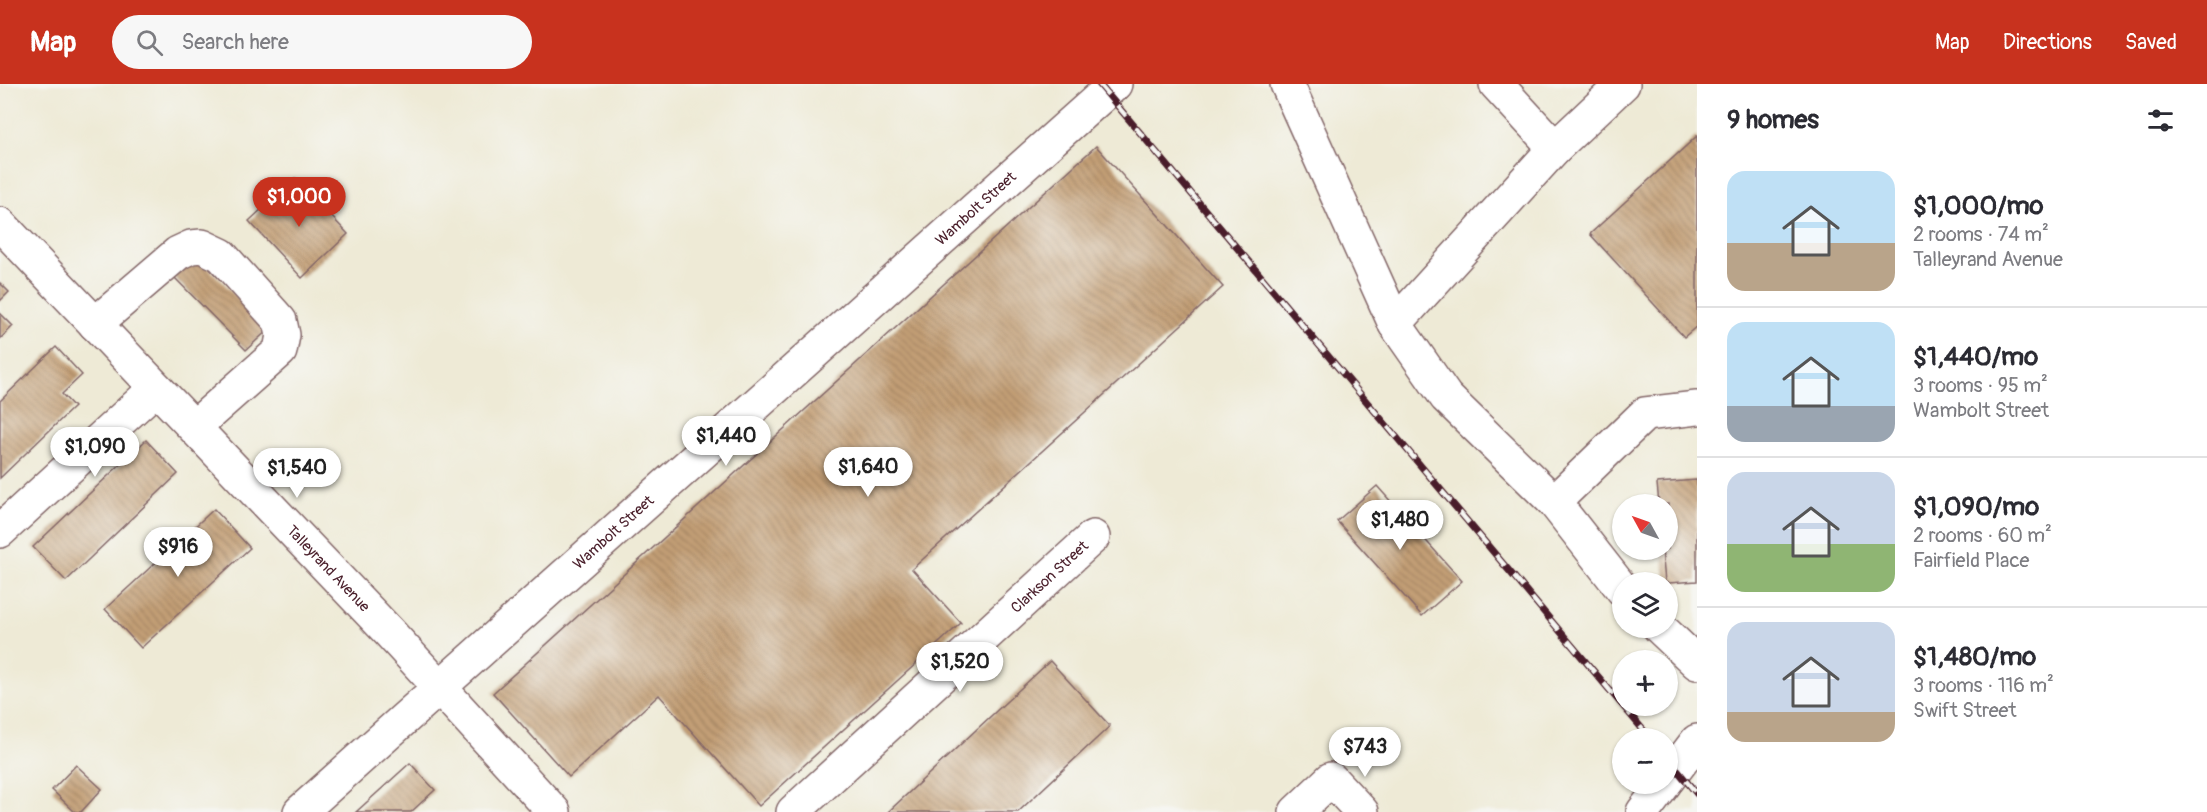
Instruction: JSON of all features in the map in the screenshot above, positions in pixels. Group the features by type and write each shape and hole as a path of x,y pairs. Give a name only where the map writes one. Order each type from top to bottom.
{"street":[{"name":"Wambolt Street","path":"300,812 1115,84"},
{"path":"1287,84 1395,324 1446,397 1554,502 1612,576"},
{"path":"1496,84 1555,148"},
{"path":"1395,324 1555,148 1623,84"},
{"name":"Talleyrand Avenue","path":"0,225 388,631 554,812"},
{"path":"95,324 178,253 191,247 202,246 221,255 280,321 283,334 280,351 194,427"},
{"path":"0,531 156,388"},
{"path":"1554,502 1645,414 1697,408"},
{"name":"Clarkson Street","path":"793,812 1093,537"},
{"path":"1671,638 1697,663"},
{"path":"1678,766 1697,741"},
{"path":"1296,812 1331,779 1362,812"},
{"path":"1643,812 1657,794"}],"building":[{"path":"1697,136 1697,326 1684,337 1590,234"},
{"path":"1096,146 1223,287 912,569 961,623 759,806 659,695 569,777 493,693"},
{"path":"295,178 348,234 302,278 249,221"},
{"path":"195,254 269,329 246,350 173,276"},
{"path":"0,283 9,292 0,301"},
{"path":"0,313 13,326 0,339"},
{"path":"56,347 82,375 62,394 74,407 0,478 0,401"},
{"path":"146,440 178,474 66,581 33,547"},
{"path":"1697,480 1697,581 1678,582 1678,572 1664,572 1663,560 1678,560 1678,494 1658,494 1657,483"},
{"path":"1377,486 1462,581 1422,616 1337,521"},
{"path":"214,509 250,548 141,648 105,609"},
{"path":"1050,661 1110,726 1018,812 888,812"},
{"path":"410,763 435,790 411,812 356,812"},
{"path":"76,765 102,789 81,812 75,812 52,790"}],"railway":[{"path":"1099,84 1642,728"},
{"path":"1678,771 1697,794"}]}
